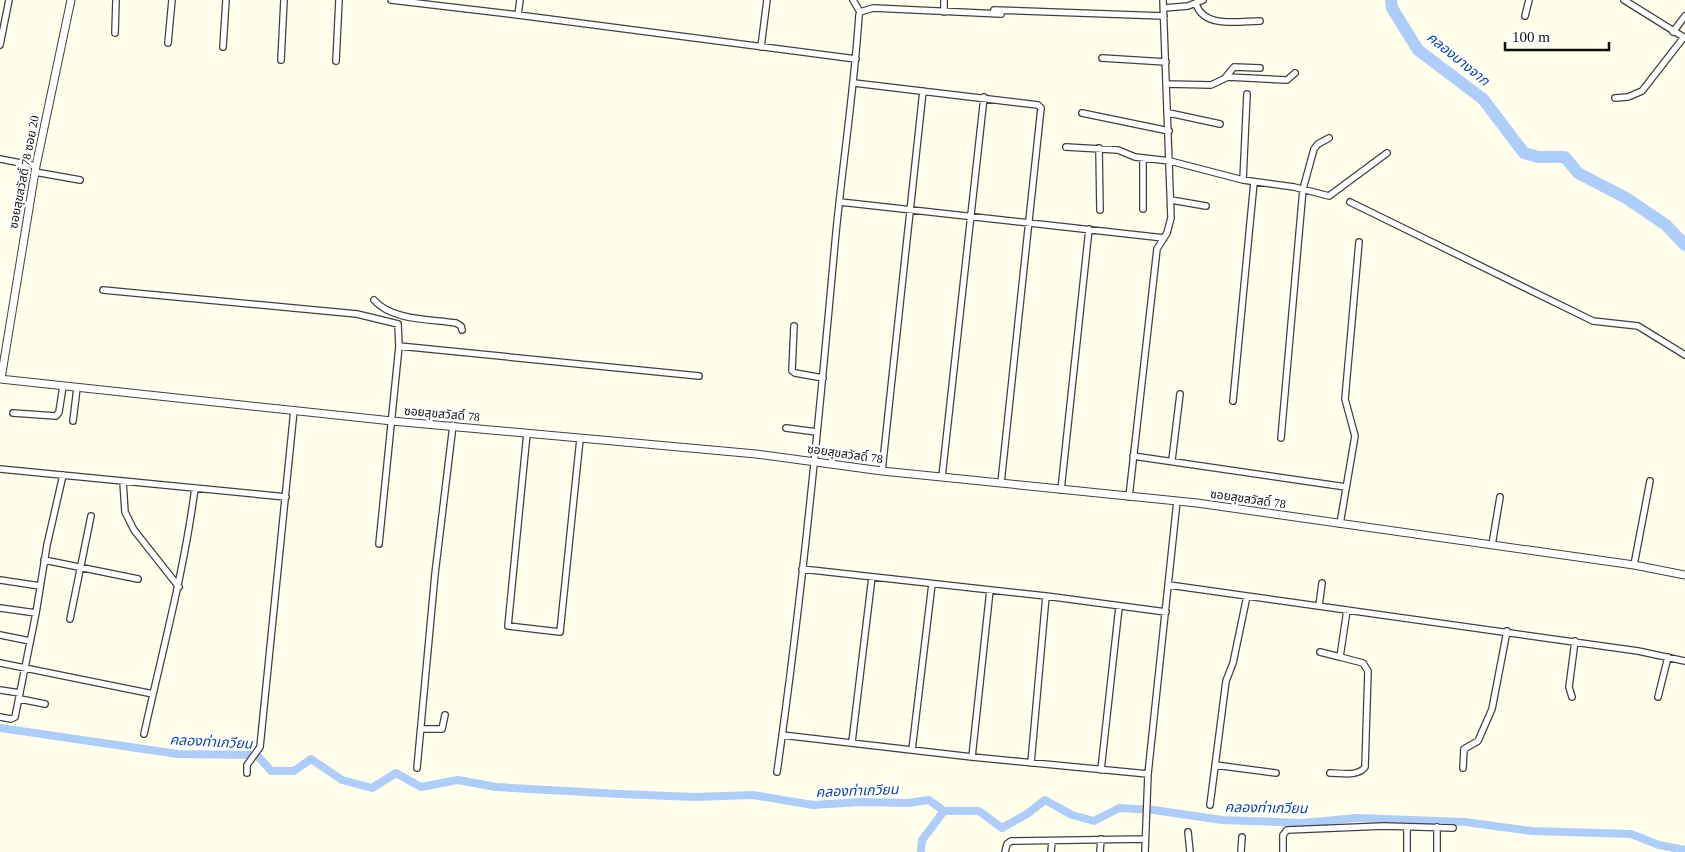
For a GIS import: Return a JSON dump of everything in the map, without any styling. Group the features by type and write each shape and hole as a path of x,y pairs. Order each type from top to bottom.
{"street":[{"path":"0,45 9,0"},
{"name":"ซอยสุขสวัสดิ์ 78 ซอย 20","path":"0,379 35,169 71,0"},
{"path":"115,33 116,0"},
{"path":"168,43 172,0"},
{"path":"224,47 226,0"},
{"path":"281,60 284,0"},
{"path":"336,61 339,0"},
{"path":"391,0 856,59"},
{"path":"518,15 520,0"},
{"path":"761,47 766,0"},
{"path":"777,772 802,569 854,83 860,12 853,0"},
{"path":"944,0 944,12"},
{"path":"1129,497 1157,249 1169,229 1171,200 1163,0"},
{"path":"1178,0 1179,8"},
{"path":"1164,8 1179,8 1196,4 1203,0"},
{"path":"1525,16 1529,0"},
{"path":"1614,98 1628,97 1642,91 1685,38 1624,0"},
{"path":"1196,4 1202,14 1218,22 1260,21"},
{"path":"860,12 873,8 913,8 944,12 1001,14"},
{"path":"962,9 1164,16"},
{"path":"1673,32 1685,16"},
{"path":"1102,58 1166,62"},
{"path":"1167,84 1211,85 1225,78 1234,67 1260,68"},
{"path":"1225,78 1287,80 1295,73"},
{"path":"854,83 984,97 1038,105 1041,108 1001,484"},
{"path":"882,471 923,91"},
{"path":"1243,180 1247,94"},
{"path":"942,477 984,97"},
{"path":"1169,113 1220,124"},
{"path":"1082,114 1169,131"},
{"path":"1281,438 1303,189 1314,149 1318,144 1329,138"},
{"path":"1066,147 1118,150 1131,156 1170,162 1243,180 1303,189 1329,196 1387,153"},
{"path":"1099,148 1100,210"},
{"path":"1143,158 1143,209"},
{"path":"0,159 80,180"},
{"path":"1233,401 1254,182"},
{"path":"1171,200 1206,206"},
{"path":"840,202 1164,238"},
{"path":"1350,202 1593,321 1638,326 1685,355"},
{"path":"1061,490 1089,229"},
{"path":"1340,524 1354,436 1345,399 1359,242"},
{"path":"103,290 354,314 398,324"},
{"path":"374,300 386,310 402,315 456,323 461,326 462,330"},
{"path":"379,544 399,346 398,324 402,315"},
{"path":"794,326 792,371 823,378"},
{"path":"399,346 699,376"},
{"name":"ซอยสุขสวัสดิ์ 78","path":"0,379 342,416 453,425 814,461 882,471 1177,501 1634,565 1685,575"},
{"path":"13,413 56,416 59,412 62,386"},
{"path":"74,421 77,388"},
{"path":"1172,460 1180,394"},
{"path":"247,773 247,765 257,752 260,742 294,410"},
{"path":"417,768 435,574 453,425"},
{"path":"786,428 817,432"},
{"path":"527,433 508,626 560,632 580,439"},
{"path":"1134,456 1172,460 1346,487"},
{"path":"0,469 286,497"},
{"path":"0,718 14,718 20,696 44,560 63,475"},
{"path":"123,481 125,512 134,530 179,587"},
{"path":"1634,565 1650,481"},
{"path":"144,734 179,587 189,536 195,488"},
{"path":"1492,545 1500,497"},
{"path":"1145,852 1148,774 1177,501"},
{"path":"70,619 91,516"},
{"path":"44,560 138,579"},
{"path":"802,569 1046,596 1166,612"},
{"path":"852,742 872,577"},
{"path":"0,580 40,586"},
{"path":"1319,606 1322,583"},
{"path":"912,750 932,584"},
{"path":"1169,585 1575,641 1685,661"},
{"path":"972,757 990,590"},
{"path":"1031,763 1046,596"},
{"path":"1210,805 1226,681 1233,663 1247,596"},
{"path":"1101,770 1119,607"},
{"path":"0,608 36,613"},
{"path":"1340,657 1347,610"},
{"path":"1463,768 1464,749 1478,741 1492,709 1507,631"},
{"path":"0,636 30,641"},
{"path":"1572,697 1569,687 1575,641"},
{"path":"1320,652 1363,663 1368,671 1365,766 1360,772 1355,774 1330,773"},
{"path":"1658,697 1668,657"},
{"path":"0,663 153,694"},
{"path":"0,690 45,704"},
{"path":"421,729 442,729 445,715"},
{"path":"782,735 972,757 1148,774"},
{"path":"1215,765 1276,773"},
{"path":"1407,827 1408,852"},
{"path":"1283,852 1283,834 1287,830 1407,827 1453,828"},
{"path":"1437,828 1437,852"},
{"path":"1188,832 1190,852"},
{"path":"1241,852 1242,837"},
{"path":"1006,852 1006,844 1011,841 1145,839"},
{"path":"1100,852 1101,840"},
{"path":"1051,852 1052,841"}],"waterway":[{"name":"คลองบางจาก","path":"1391,0 1392,8 1418,50 1483,99 1524,153 1538,157 1565,157 1578,173 1626,198 1666,225 1685,245"},
{"name":"คลองท่าเกวียน","path":"0,728 178,754 257,755 271,771 294,771 311,759 342,780 372,788 396,773 421,787 458,780 496,787 620,794 694,797 753,795 813,805 861,802 908,803 929,800 944,811 979,811 1002,828 1027,814 1045,800 1072,815 1094,821 1119,808 1154,810 1222,820 1303,823 1356,818 1465,822 1532,831 1631,834 1659,845 1685,850"},
{"path":"921,852 922,840 944,811"}]}
